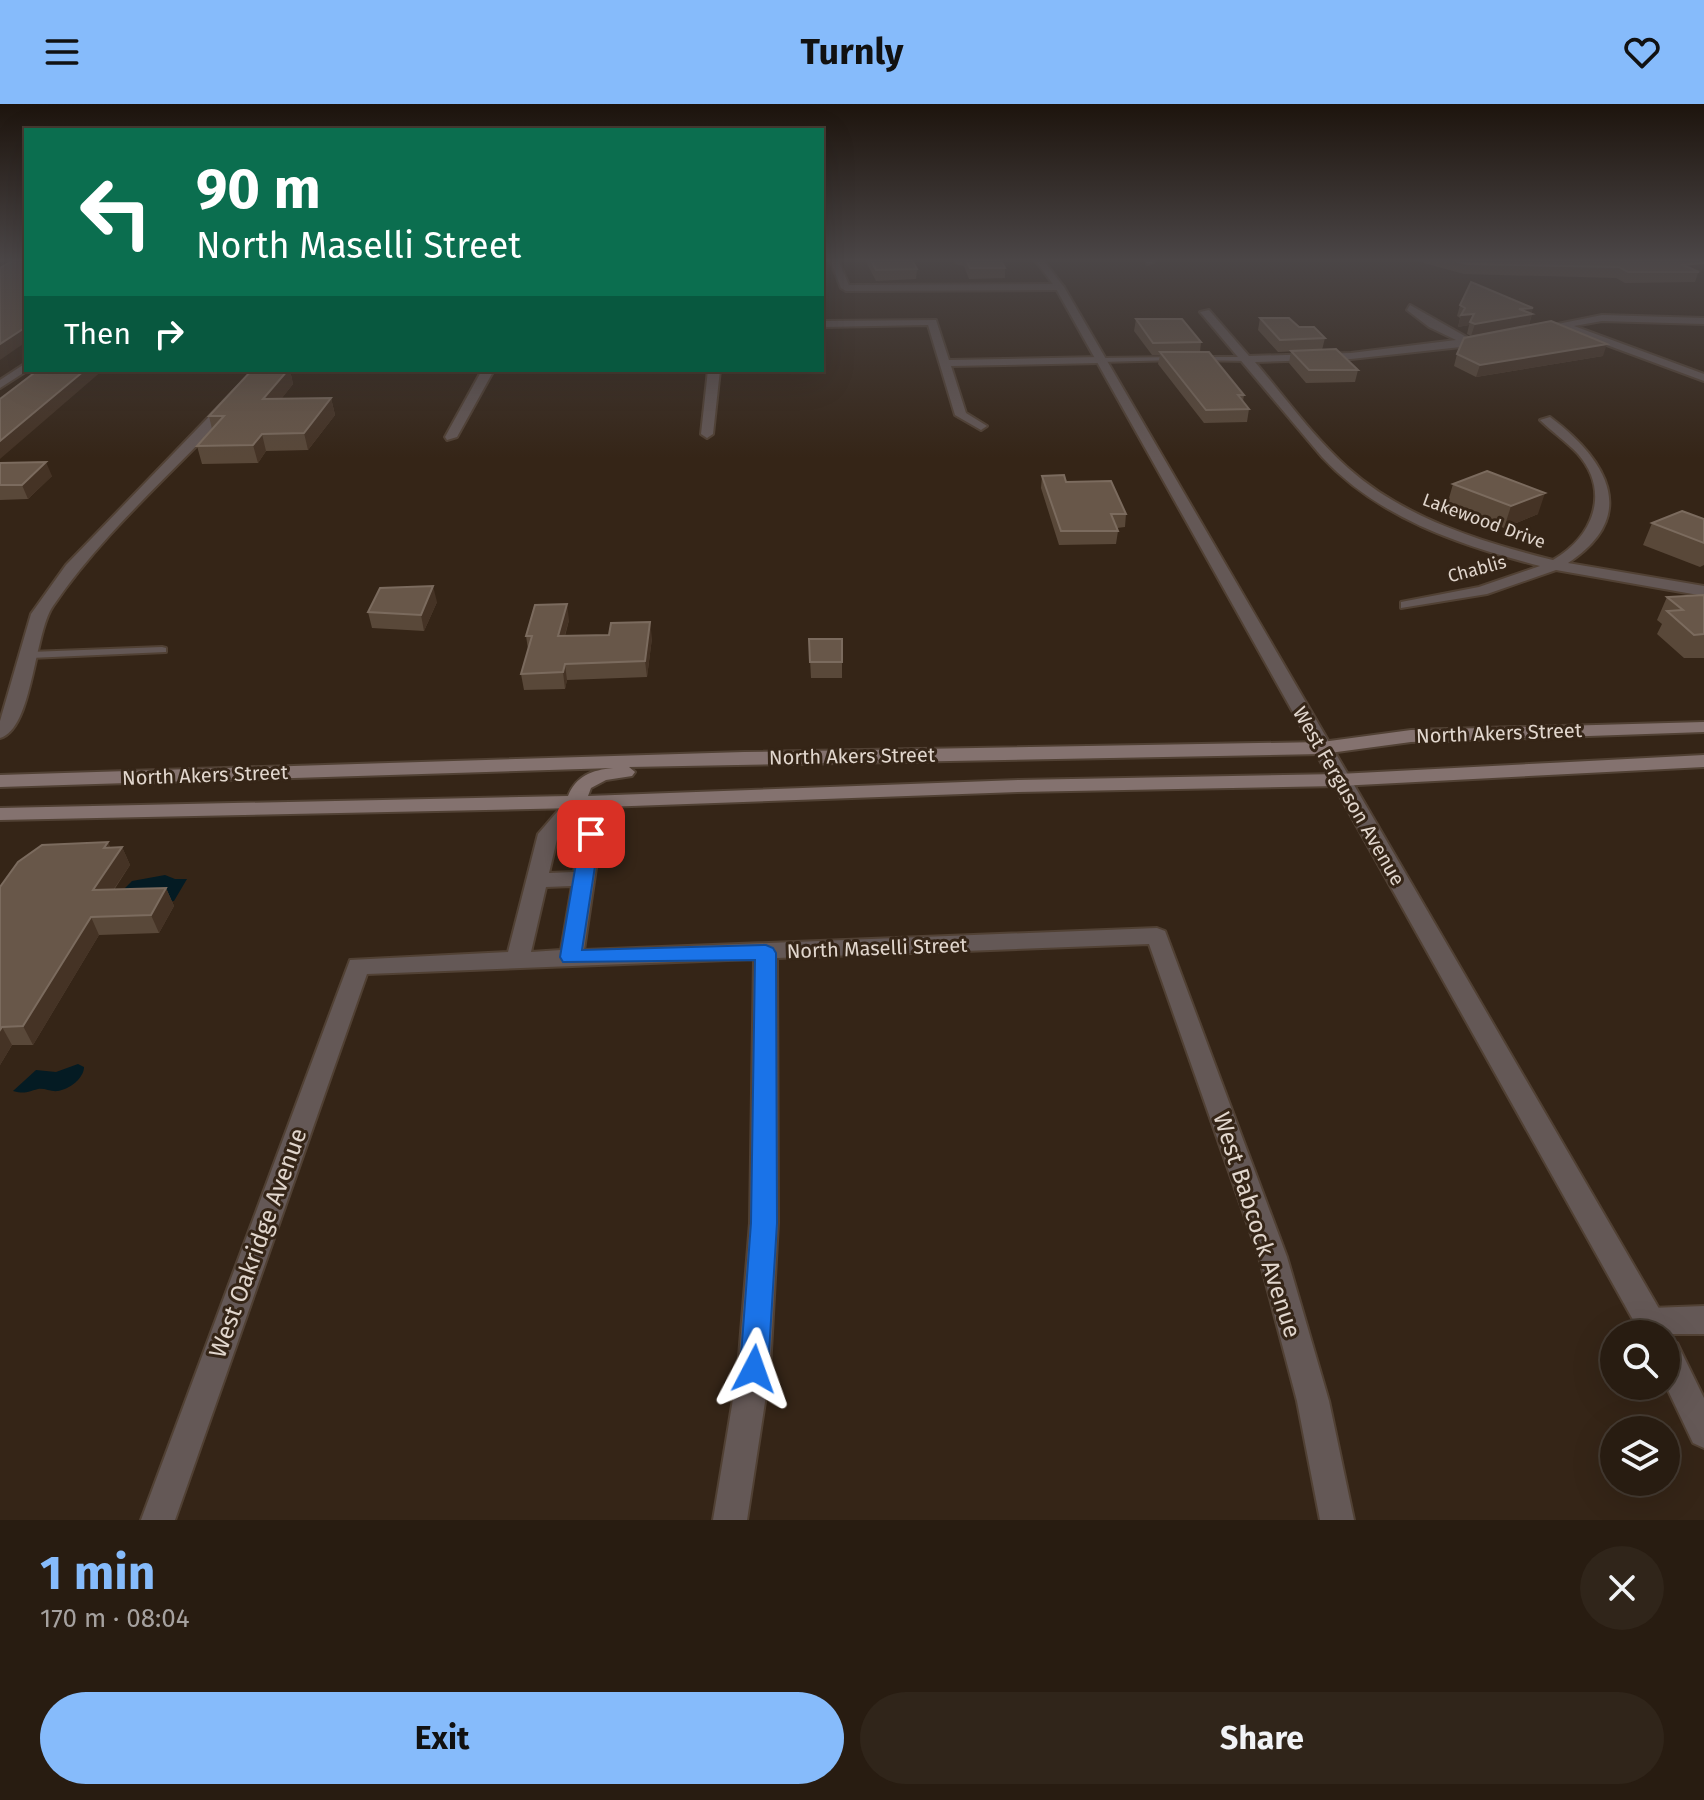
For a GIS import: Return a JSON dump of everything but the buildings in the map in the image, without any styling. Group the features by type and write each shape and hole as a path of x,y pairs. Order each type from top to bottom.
{"main road":[{"name":"North Akers Street","path":"0,781 744,758 1322,748 1411,736 1704,727"},
{"path":"576,802 582,785 601,775 744,758"},
{"name":"North Akers Street","path":"0,814 576,802 1018,786 1339,780 1704,761"},
{"path":"0,794 133,790 163,776"}],"street":[{"path":"933,326 961,415 981,426"},
{"name":"West Ferguson Avenue","path":"1081,326 1649,1320"},
{"name":"Lakewood Drive","path":"1218,326 1333,461 1372,493 1433,524 1555,565 1652,585 1704,591"},
{"path":"1435,326 1470,343"},
{"path":"1518,334 1550,326"},
{"path":"1564,326 1704,378"},
{"path":"1247,359 1351,356 1496,339"},
{"path":"945,363 1100,360"},
{"path":"0,385 24,367"},
{"path":"0,732 11,719 39,614 71,568 258,372"},
{"path":"451,437 487,372"},
{"path":"707,434 714,372"},
{"path":"1546,420 1590,458 1605,491 1600,519 1588,538 1570,556 1555,565"},
{"name":"Chablis","path":"1407,605 1503,585 1555,565"},
{"path":"518,959 548,834 576,802 591,834 571,957"},
{"path":"537,881 584,878"},
{"name":"North Maselli Street","path":"358,966 1157,936"},
{"name":"West Babcock Avenue","path":"1157,936 1273,1257 1313,1401 1337,1520"},
{"path":"730,1520 754,1369 764,1223 766,953"},
{"name":"West Oakridge Avenue","path":"158,1520 358,966"},
{"path":"1680,1324 1704,1320"},
{"path":"1680,1382 1704,1432"}],"lane":[{"path":"1100,360 1247,359"},
{"path":"30,655 162,650"}],"water":[{"path":"165,875 187,879 174,901 141,903 123,890 132,881"},
{"path":"78,1064 84,1067 82,1075 63,1090 13,1091 36,1070 56,1072"}],"route":[{"path":"591,834 571,957 766,953 764,1223 754,1369"}]}
